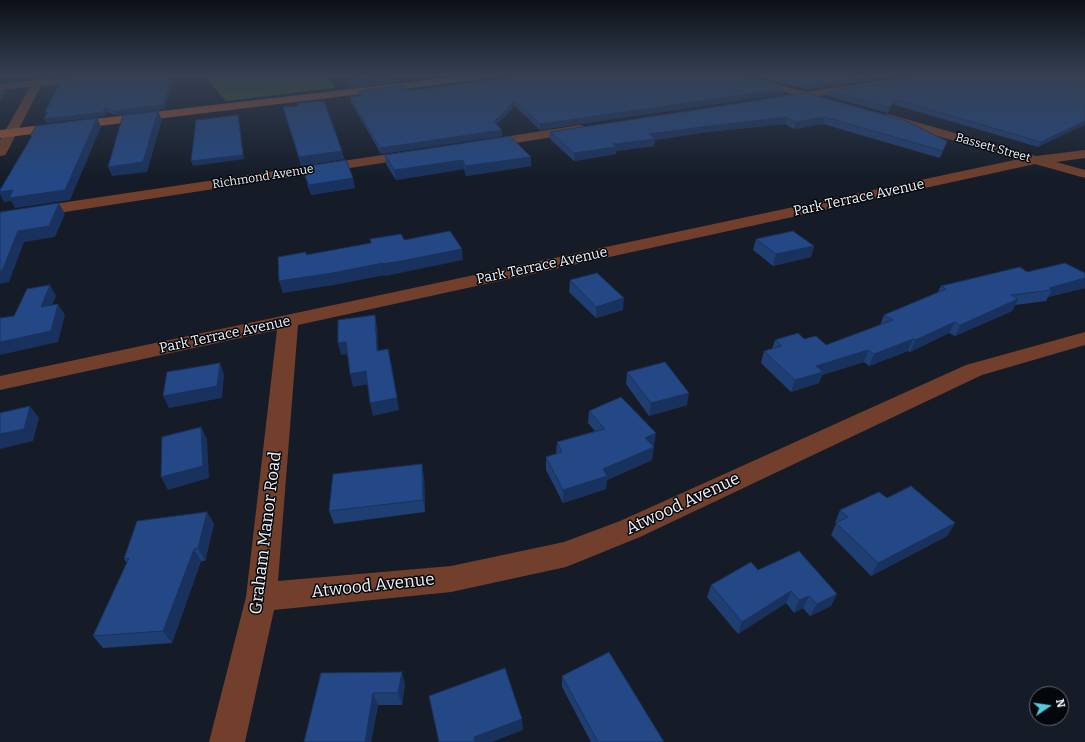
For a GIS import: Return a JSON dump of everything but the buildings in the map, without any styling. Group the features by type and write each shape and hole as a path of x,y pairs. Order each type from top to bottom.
{"street":[{"path":"0,152 5,134 20,111"},
{"path":"5,134 198,111"},
{"name":"Bassett Street","path":"877,115 1085,174"},
{"path":"474,145 592,127"},
{"name":"Richmond Avenue","path":"0,217 427,152"},
{"name":"Park Terrace Avenue","path":"0,383 1035,160 1085,154"},
{"name":"Graham Manor Road","path":"228,742 262,598 288,321"},
{"name":"Atwood Avenue","path":"262,598 451,579 566,554 630,529 974,370 1085,338"}]}
